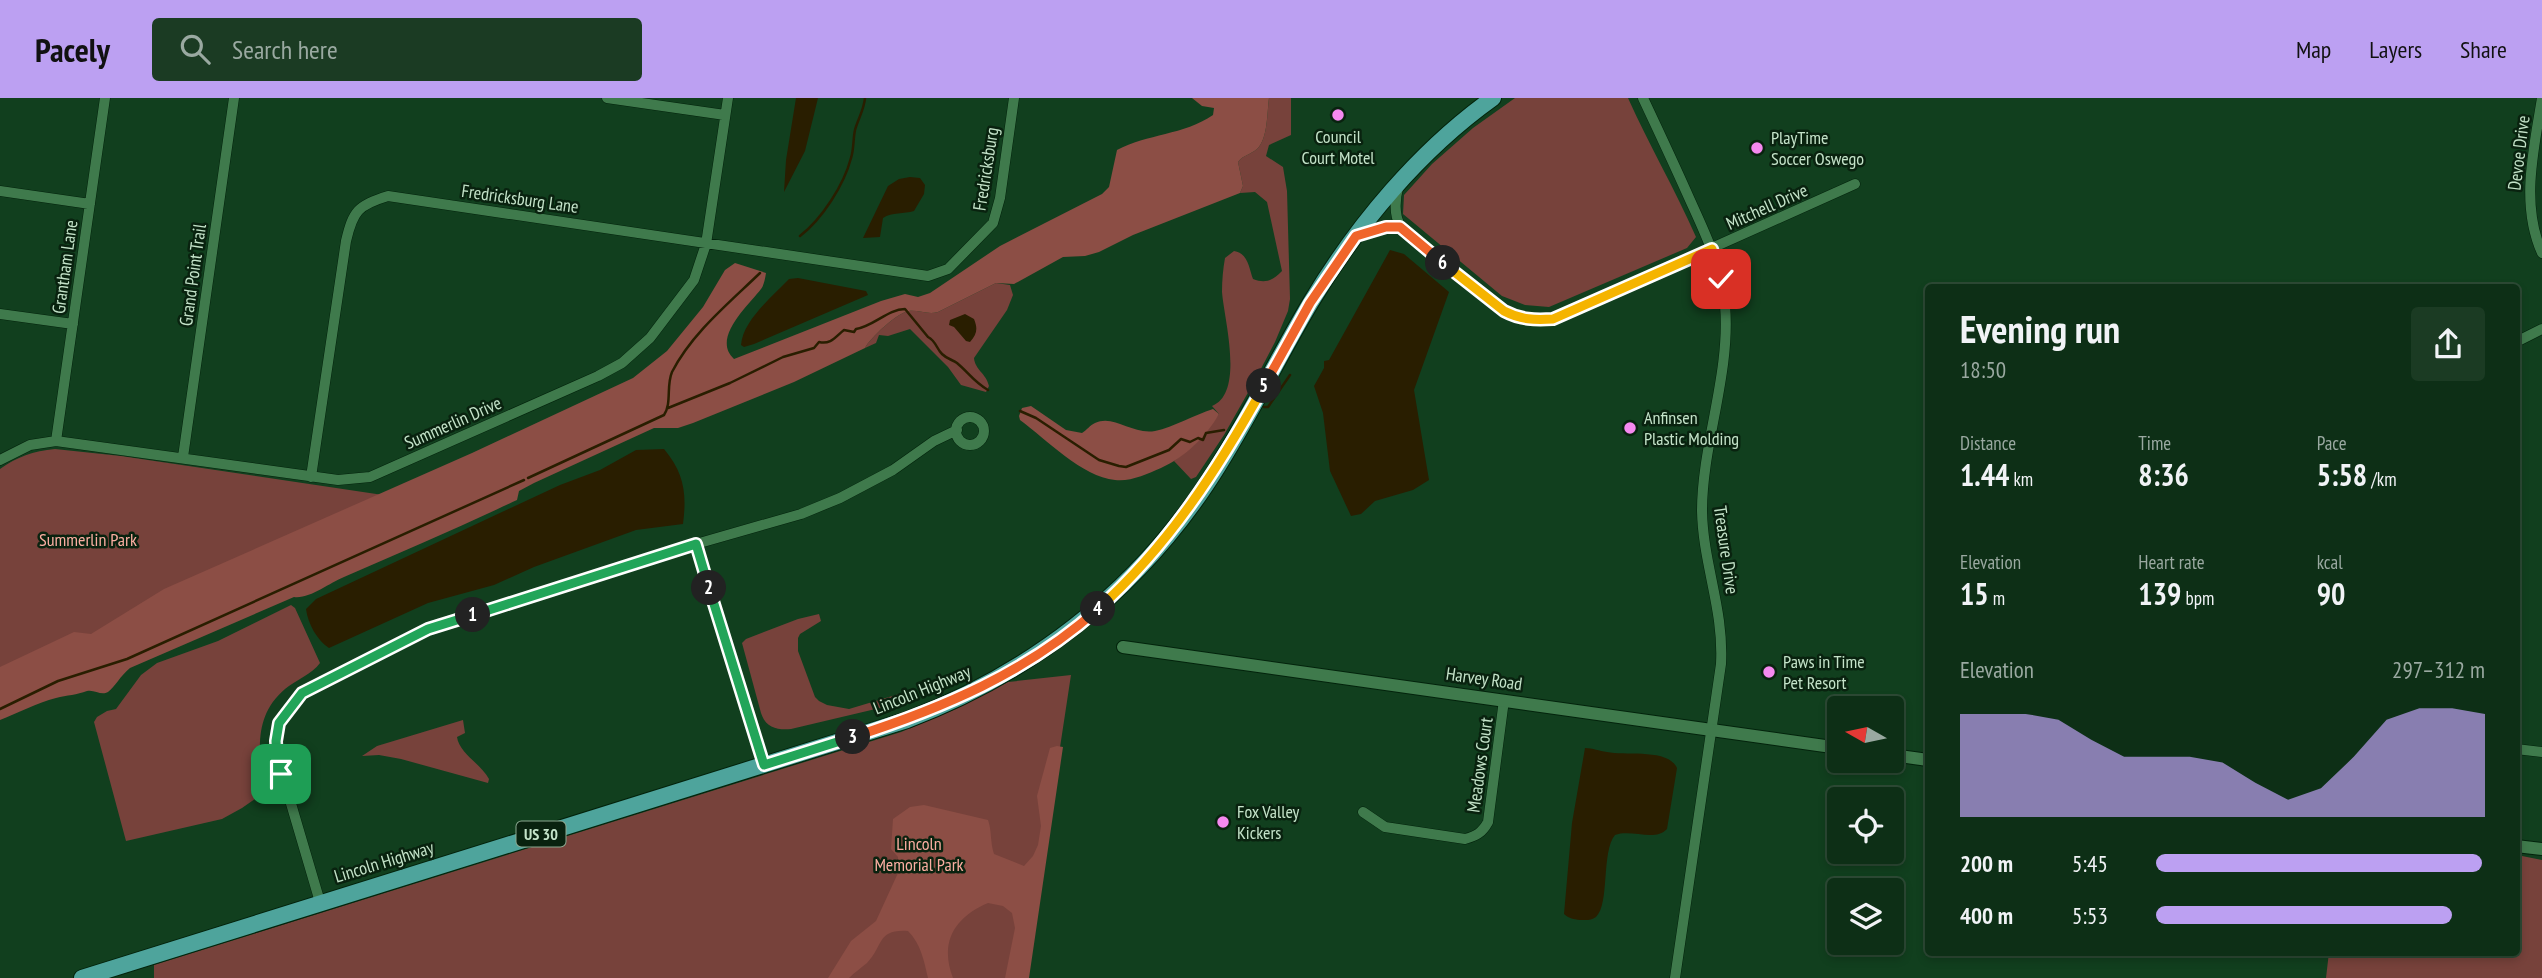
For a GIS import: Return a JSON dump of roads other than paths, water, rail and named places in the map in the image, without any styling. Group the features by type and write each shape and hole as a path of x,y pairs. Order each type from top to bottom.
{"main road":[{"name":"Lincoln Highway","path":"82,978 941,707 1022,664 1069,632 1098,608 1157,549 1206,485 1310,303 1356,236 1398,185 1446,138 1493,98"}],"street":[{"name":"Grantham Lane","path":"56,441 105,98"},
{"name":"Grand Point Trail","path":"183,457 234,98"},
{"path":"607,98 725,115"},
{"name":"Summerlin Drive","path":"0,460 30,445 56,441 311,477 338,480 370,477 598,376 622,363 650,338 694,280 706,244 728,98"},
{"name":"Fredricksburg","path":"948,269 989,228 997,215 1014,98"},
{"name":"Treasure Drive","path":"1643,98 1712,249 1726,306 1724,344 1702,500 1702,527 1722,639 1721,664 1675,978"},
{"name":"Devoe Drive","path":"2542,98 2529,202 2535,237 2542,253"},
{"name":"Mitchell Drive","path":"1400,227 1504,311 1516,317 1534,320 1553,319 1855,184"},
{"path":"1356,236 1386,227 1400,227 1396,211 1398,185"},
{"path":"0,191 90,204"},
{"name":"Fredricksburg Lane","path":"311,477 346,241 351,222 365,203 387,196 918,275 928,276 948,269"},
{"path":"0,314 73,324"},
{"path":"2520,340 2542,329"},
{"path":"320,902 277,756 279,723 302,693 428,629 696,544 801,514 841,498 894,470 934,441 957,430"},
{"path":"696,544 764,765"},
{"name":"Harvey Road","path":"1123,647 1827,746"},
{"name":"Meadows Court","path":"1363,812 1385,827 1465,839 1483,830 1488,822 1504,700"},
{"path":"2520,749 2542,752"},
{"path":"1904,757 1925,760"},
{"path":"2520,846 2542,849"}],"waterway":[{"path":"800,236 824,211 838,190 852,155 855,130 865,98"},
{"path":"528,478 664,415 668,405 670,377 680,358 712,319 760,273"},
{"path":"668,408 730,383 783,357 814,348 819,342 830,341 844,330 854,332 893,312 905,309 942,354 957,363 988,390"},
{"path":"1264,407 1268,407 1290,375"},
{"path":"1020,411 1036,418 1099,460 1126,467 1169,450 1181,439 1190,442 1198,438 1203,440 1206,433 1224,430"},
{"path":"0,709 58,681 127,659 524,480"}],"place":[{"name":"Council Court Motel","path":"1338,115"},
{"name":"PlayTime Soccer Oswego","path":"1757,148"},
{"name":"Anfinsen Plastic Molding","path":"1630,428"},
{"name":"Paws in Time Pet Resort","path":"1769,672"},
{"name":"Fox Valley Kickers","path":"1223,822"}],"park label":[{"name":"Summerlin Park","path":"88,540"},
{"name":"Lincoln Memorial Park","path":"919,854"}]}
